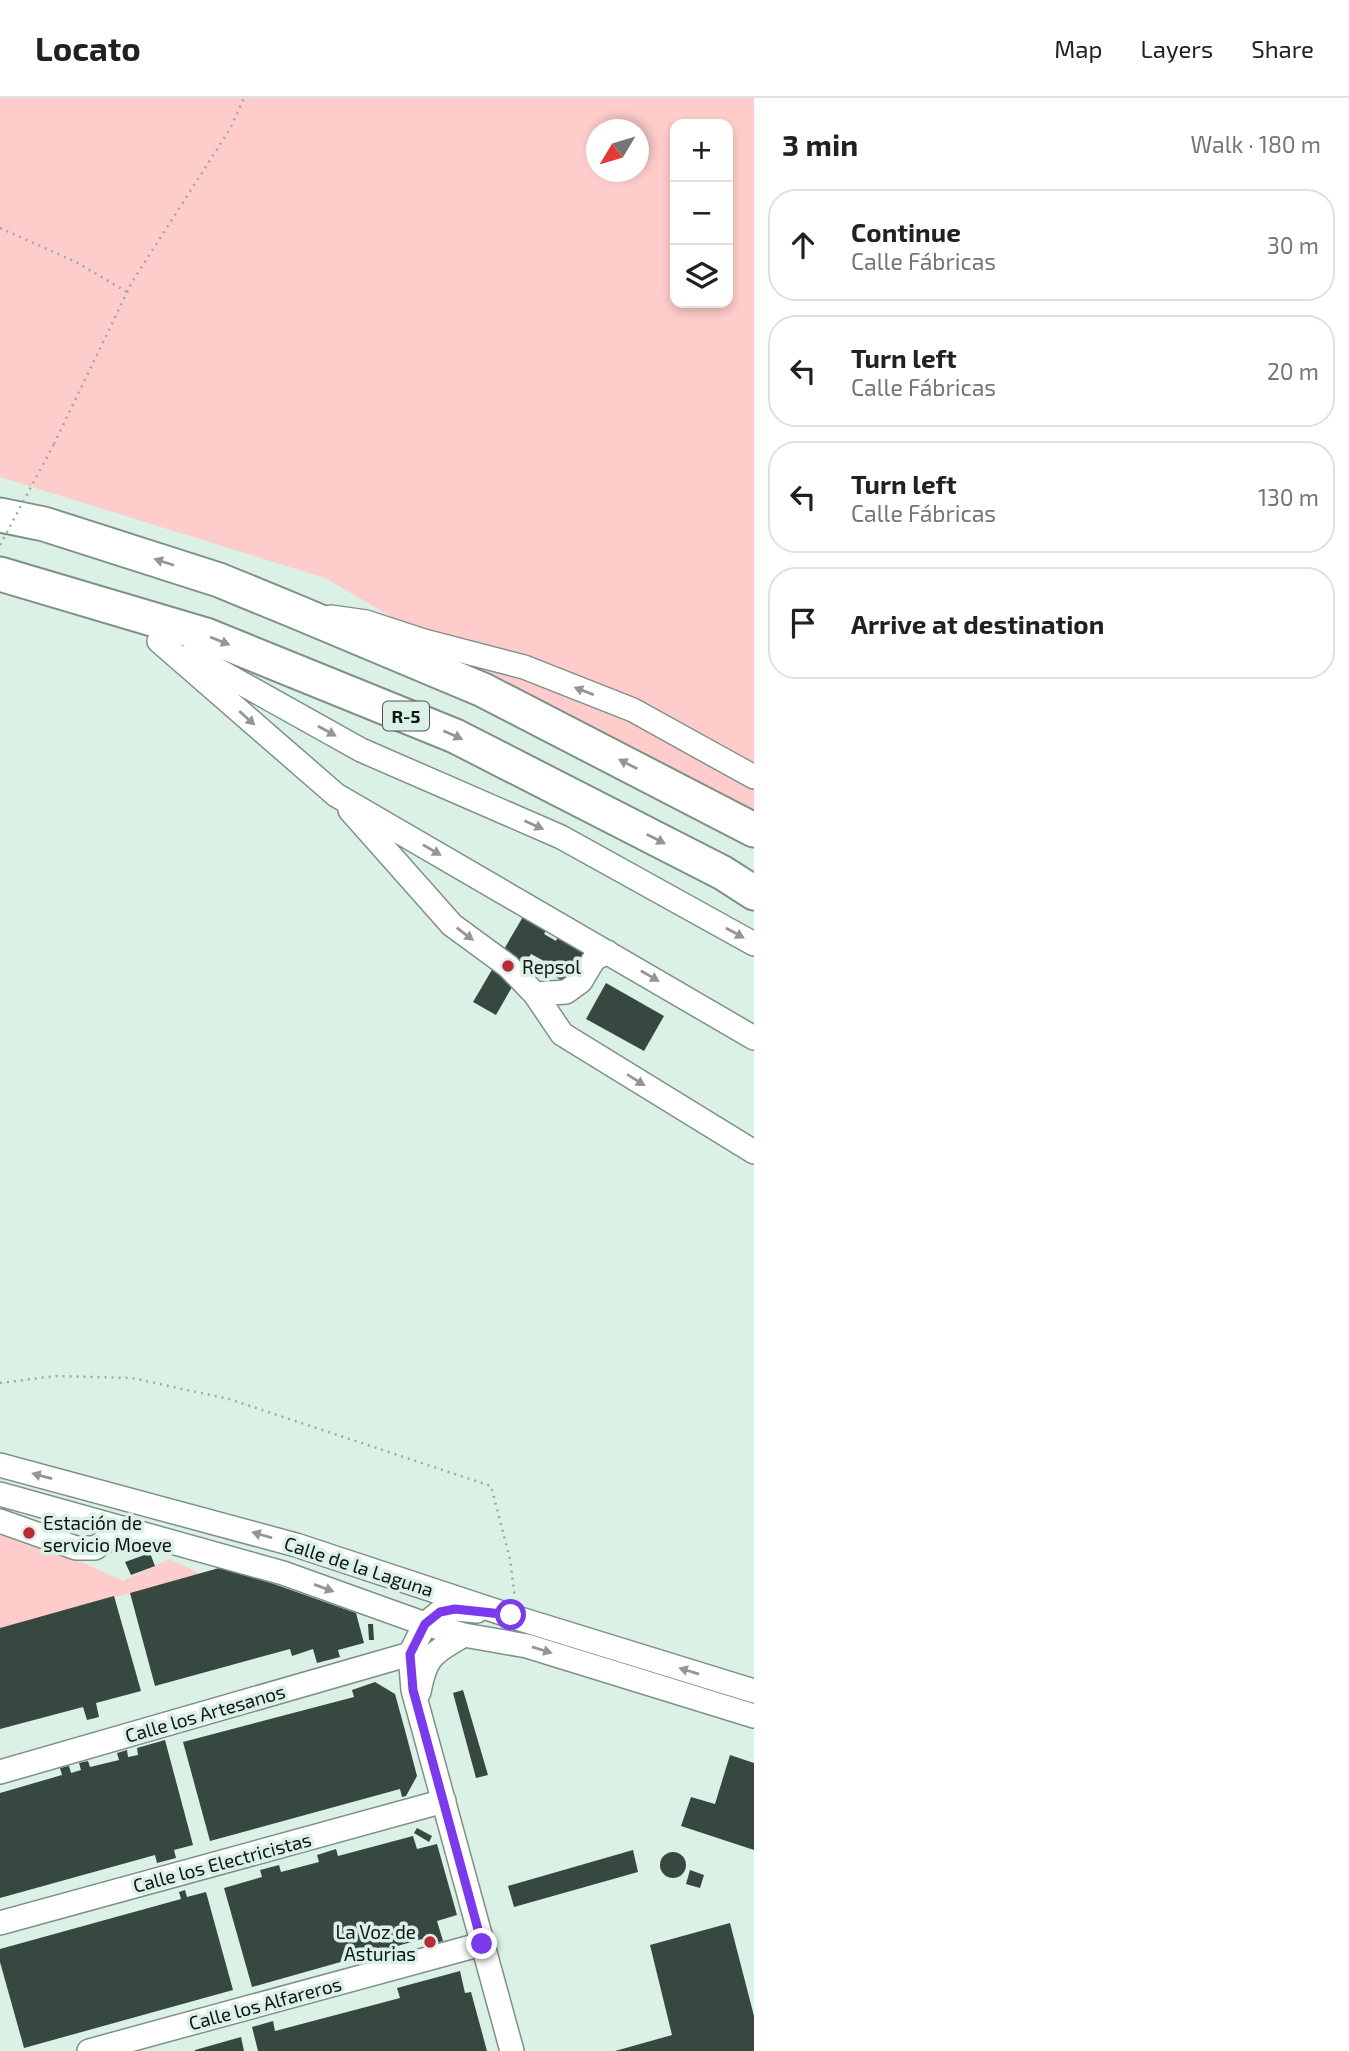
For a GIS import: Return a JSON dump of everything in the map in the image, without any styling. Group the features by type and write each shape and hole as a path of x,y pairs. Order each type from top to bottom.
{"highway":[{"path":"0,515 44,524 219,580 297,612 483,690 754,830"},
{"name":"R-5","path":"0,574 206,635 456,736 723,873 754,893"},
{"path":"38,584 104,622 159,641"}],"street":[{"path":"297,612 366,622 424,641 524,667 633,710 754,777"},
{"path":"159,641 336,795 452,925 508,966 535,994 562,1034 754,1152"},
{"path":"159,641 179,649 361,750 561,837 754,944"},
{"path":"336,795 754,1038"},
{"path":"535,994 566,992 581,981 594,959 607,952"},
{"name":"Calle de la Laguna","path":"0,1465 296,1545 754,1691"},
{"name":"Calle de la Laguna","path":"0,1494 283,1573 425,1624 464,1635 527,1646 754,1716"},
{"path":"0,1521 76,1548 95,1548 125,1528"},
{"path":"512,2051 417,1702 410,1654 425,1624 440,1612 455,1609 514,1616"},
{"path":"417,1702 427,1661 438,1650 464,1635"},
{"name":"Calle los Artesanos","path":"0,1772 410,1654"},
{"name":"Calle los Electricistas","path":"0,1923 444,1801"},
{"name":"Calle los Alfareros","path":"89,2051 482,1944"}],"path":[{"path":"0,545 54,443 127,292 230,129 244,98"},
{"path":"0,228 76,262 127,292"},
{"path":"0,1383 57,1376 132,1378 229,1399 491,1486 510,1559 514,1616"}],"shaded area":[{"path":"0,98 754,98 754,828 325,578 0,477"},
{"path":"0,1533 54,1549 123,1581 169,1559 201,1574 0,1628"}],"building":[{"path":"524,915 547,929 544,934 556,941 558,936 586,952 568,984 540,968 544,961 531,954 496,1015 473,1002"},
{"path":"606,983 664,1016 644,1051 586,1019"},
{"path":"150,1553 155,1566 131,1575 125,1562"},
{"path":"219,1568 356,1613 364,1643 338,1650 340,1657 317,1663 313,1649 292,1656 290,1649 155,1686 130,1593"},
{"path":"114,1596 141,1691 96,1703 99,1717 87,1720 83,1707 0,1729 0,1628"},
{"path":"368,1624 373,1624 374,1640 369,1640"},
{"path":"375,1682 395,1694 406,1734 417,1776 406,1796 402,1797 400,1789 210,1841 183,1742 354,1697 352,1690"},
{"path":"463,1690 488,1775 476,1778 453,1693"},
{"path":"165,1740 193,1845 174,1850 176,1858 157,1863 155,1855 0,1898 0,1793 62,1775 60,1768 69,1766 71,1773 81,1770 79,1763 88,1761 90,1767 119,1760 117,1753 127,1750 128,1757 138,1755 137,1748"},
{"path":"730,1755 754,1763 754,1850 681,1826 691,1797 715,1804"},
{"path":"417,1828 432,1836 429,1842 414,1833"},
{"path":"413,1836 417,1849 437,1844 457,1915 437,1921 443,1941 424,1946 422,1939 252,1987 224,1888 262,1877 260,1870 279,1865 281,1872 319,1862 317,1855 336,1849 338,1856"},
{"path":"633,1850 638,1872 514,1907 508,1886"},
{"path":"673,1852 682,1856 686,1865 682,1874 673,1878 664,1874 660,1865 664,1856"},
{"path":"690,1870 704,1875 700,1888 686,1884"},
{"path":"185,1890 187,1897 206,1892 233,1990 24,2048 0,1962 0,1949 181,1899 179,1892"},
{"path":"730,1923 754,2016 754,2051 615,2051 672,2035 650,1945"},
{"path":"460,1971 465,1993 471,1992 487,2051 258,2051 252,2027 273,2021 275,2031 400,1998 397,1988"},
{"path":"241,2037 244,2051 195,2051 195,2050"}],"place":[{"name":"Repsol","path":"508,966"},
{"name":"Estación de servicio Moeve","path":"29,1533"},
{"name":"La Voz de Asturias","path":"430,1942"}],"route":[{"path":"482,1944 413,1690 410,1654 425,1624 440,1612 455,1609 511,1615"}]}
